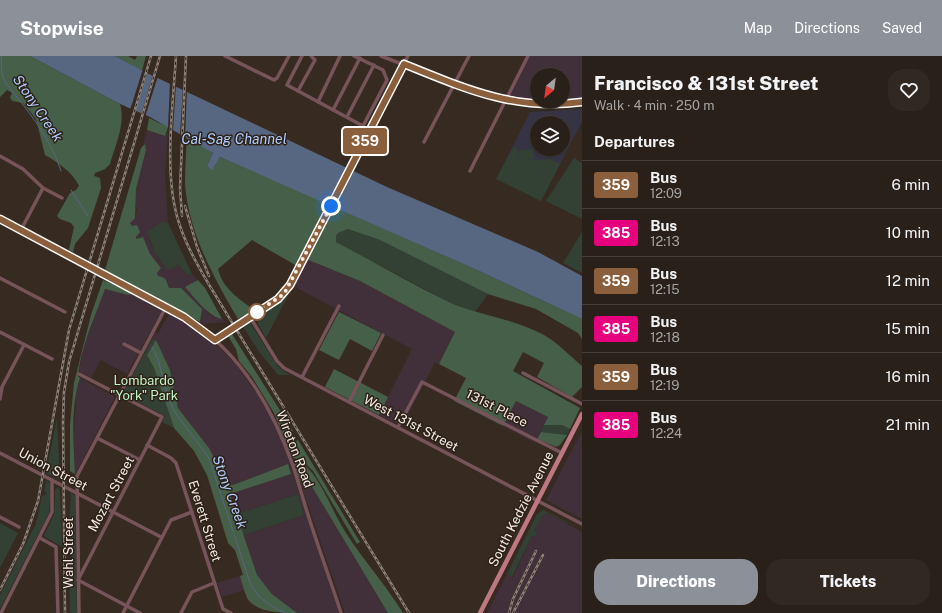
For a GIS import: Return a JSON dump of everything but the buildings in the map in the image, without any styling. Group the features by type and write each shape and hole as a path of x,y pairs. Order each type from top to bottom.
{"main road":[{"name":"South Kedzie Avenue","path":"480,613 582,414"}],"street":[{"path":"225,56 274,80 277,78 289,56"},
{"path":"302,56 287,85 363,126 387,80 383,70 354,56"},
{"path":"298,91 314,60 311,56"},
{"path":"318,102 340,56"},
{"path":"381,56 454,84 504,100 539,105 582,102"},
{"path":"215,340 284,294 351,169 408,56"},
{"path":"424,142 469,56"},
{"path":"470,170 504,100 528,56"},
{"path":"333,110 360,58"},
{"path":"347,117 374,65"},
{"path":"0,156 23,169 42,188 62,198"},
{"path":"20,230 42,188"},
{"name":"Wireton Road","path":"0,219 166,307 195,324 215,340 246,374 275,420 293,466 341,613"},
{"path":"0,278 65,312"},
{"path":"302,377 339,306"},
{"name":"Wahl Street","path":"79,613 77,476 166,307"},
{"name":"West 131st Street","path":"250,317 280,364 398,428 582,524"},
{"path":"0,332 52,359"},
{"path":"349,402 383,335"},
{"path":"124,344 141,353"},
{"path":"0,399 1,387 24,345"},
{"path":"523,373 582,404"},
{"path":"79,374 119,395"},
{"name":"131st Place","path":"398,428 422,382 562,453"},
{"name":"Mozart Street","path":"78,580 162,417 119,395"},
{"path":"97,438 140,460"},
{"name":"Everett Street","path":"147,445 171,458 176,463 223,609 231,613"},
{"name":"Union Street","path":"0,453 161,537"},
{"path":"1,613 52,512 52,480"},
{"path":"123,613 161,537 173,518 192,512"},
{"path":"0,517 19,527"},
{"path":"40,538 56,547 58,613"},
{"path":"78,580 140,613"},
{"path":"181,613 192,592 214,583"}],"shaded area":[{"path":"530,56 582,56 582,98 570,99 570,68 530,68 530,101 509,97"},
{"path":"582,109 582,122 570,145 570,116 530,116 530,156 564,156 541,201 496,179 530,112"},
{"path":"147,130 163,136 168,132 165,175 168,223 164,221 149,241 159,259 170,270 178,265 188,276 192,274 198,280 195,281 198,300 208,313 217,318 221,319 221,317 226,322 205,324 206,326 200,322 201,318 199,305 191,299 169,288 167,281 158,276 157,273 161,268 149,254 145,241 137,239 130,223 135,218 137,211 135,200 136,189 146,150 145,144 143,145"},
{"path":"306,259 360,281 455,332 439,364 435,362 402,426 379,415 412,349 293,286"},
{"path":"105,289 128,295 132,293 158,306 161,312 127,374 101,360 91,378 79,371 84,346"},
{"path":"172,313 204,335 221,349 237,366 263,403 282,440 339,613 297,613 272,594 257,575 244,535 304,515 298,494 237,514 230,494 291,474 288,464 233,485 228,484 209,448 178,408 170,370 157,343 152,339 155,332 158,334 168,315"},
{"path":"80,378 115,397 75,475 74,438 76,391"},
{"path":"516,401 548,417 535,443 503,426"},
{"path":"582,431 582,519 546,500"},
{"path":"308,480 350,547 388,613 345,613 300,482"},
{"path":"547,513 582,532 582,613 487,613 507,574 513,577 532,536 537,532 534,531 542,515"},
{"path":"240,576 245,590 222,597 217,583"}],"green space":[{"path":"0,56 30,56 120,104 122,119 117,142 110,164 105,169 95,173 94,176 100,178 101,188 88,228 75,244 73,252 69,250 74,227 71,223 60,219 57,216 70,193 76,190 79,186 69,172 45,155 36,119 23,103 12,101 10,97 12,93 7,90 0,97"},
{"path":"115,56 128,56 135,60 137,56 146,56 142,71"},
{"path":"149,118 168,127 165,136 147,130"},
{"path":"187,137 213,153 207,166 212,169 220,157 329,204 297,266 252,240 218,269 227,288 254,310 238,319 211,271 191,219 185,183"},
{"path":"145,144 146,150 136,189 135,218 130,223 132,226 137,225 140,232 136,239 143,237 150,254 161,268 157,273 158,276 166,280 169,288 181,288 202,309 200,322 105,270 141,148"},
{"path":"514,146 518,149 519,161 519,150 530,149 530,156 534,156 534,159 521,161 550,159 560,164 541,201 496,179"},
{"path":"574,158 582,163 582,219 546,201"},
{"path":"335,207 477,270 582,319 582,339 578,333 536,309 488,294 380,240 348,229 338,233 336,236 336,242 447,301 532,329 549,338 559,346 582,366 582,387 572,397 537,377 544,363 523,352 513,371 580,408 570,429 562,425 544,425 548,417 516,401 503,426 454,401 466,378 439,364 455,332 360,281 306,259"},
{"path":"164,221 168,223 192,274 188,276 178,265 170,270 167,269 155,253 147,232"},
{"path":"348,229 380,240 488,294 475,312 447,301 336,242 336,236 338,233"},
{"path":"582,232 582,273 563,263"},
{"path":"103,280 132,293 128,295 105,289 85,343 78,376 80,378 74,413 75,474 70,471 70,424 74,383 91,315"},
{"path":"198,280 205,288 221,319 206,310 185,287"},
{"path":"293,286 266,338 258,324 258,317 280,302"},
{"path":"339,312 381,333 372,351 350,339 339,360 319,350"},
{"path":"250,323 279,368 290,375 278,375 260,353 243,327 245,326 243,324"},
{"path":"232,334 293,431 291,432 296,441 298,440 360,542 357,544 313,471 302,460 292,458 274,413 252,377 239,361 236,349 228,336"},
{"name":"Lombardo \"York\" Park","path":"152,339 156,340 147,355 154,368 174,428 162,422 165,416 123,394"},
{"path":"156,340 170,370 178,408 209,448 228,484 233,485 288,464 291,474 230,494 257,575 272,594 297,613 269,611 256,607 247,598 240,576 243,575 235,550 228,543 207,475 194,451 174,428 154,368 147,355"},
{"path":"334,369 388,397 379,415 325,387"},
{"path":"57,418 60,480 46,473"},
{"path":"544,425 562,425 570,429 567,435 541,432"},
{"path":"541,432 567,435 560,445 556,447 537,439"},
{"path":"293,461 307,467 313,474 346,533 403,613 388,613 308,480 300,482"},
{"path":"47,480 51,485 49,513 0,609 0,595 36,524 42,496 47,494 44,490"},
{"path":"57,487 60,490 62,547 44,536 54,515 55,491"},
{"path":"71,492 75,496 77,613 70,613 69,559 72,558 72,551 68,551"},
{"path":"298,494 304,515 244,535 237,514"},
{"path":"543,510 569,524 547,513 543,515 534,531 537,532 535,537 532,536 512,577 507,574 537,514"},
{"path":"0,523 18,533 0,568"}],"water":[{"name":"Cal-Sag Channel","path":"30,56 115,56 145,72 387,187 538,252 582,276 582,319 477,270 220,157 212,170 207,166 213,153 150,117 120,104"}],"pier":[{"path":"143,69 148,71 135,112 130,110"},
{"path":"153,74 158,76 145,117 141,115"},
{"path":"170,82 176,84 173,131 168,128"},
{"path":"183,87 187,89 185,138 180,135"},
{"path":"347,167 354,171 335,208 328,205"}],"waterway":[{"name":"Stony Creek","path":"1,56 2,74 5,82 37,124 51,146 61,171"},
{"name":"Stony Creek","path":"71,190 88,216"},
{"name":"Stony Creek","path":"152,347 158,359 174,411 209,458 250,583 261,598 285,613"}],"railway":[{"path":"0,590 23,544 38,501 69,330 151,56"},
{"path":"65,613 63,421 64,392 69,362 160,56"},
{"path":"176,56 170,140 171,183 174,204 185,239 208,283 409,613"},
{"path":"182,216 180,188 186,56"},
{"path":"185,206 197,247 209,276"},
{"path":"509,613 513,599 536,551"},
{"path":"513,613 543,555"}],"bus line":[{"name":"359","path":"0,219 184,317 200,327 215,340 284,294 404,64 479,93 504,100 539,105 582,102"}],"route":[{"path":"257,312 284,294 331,206"}]}
